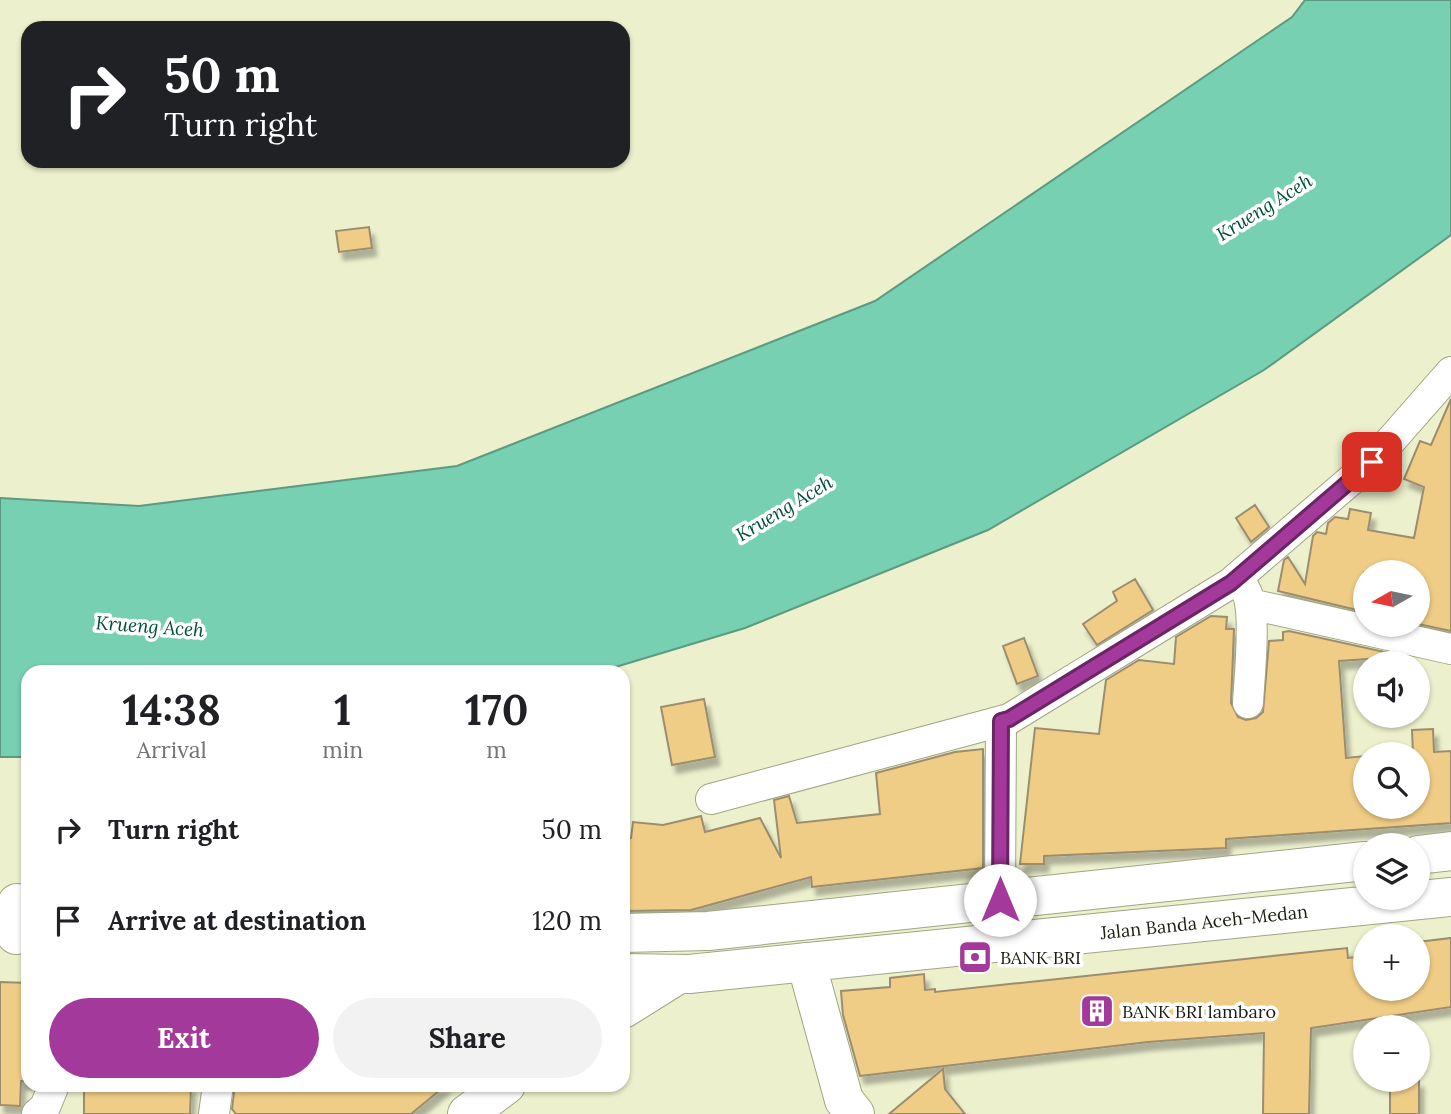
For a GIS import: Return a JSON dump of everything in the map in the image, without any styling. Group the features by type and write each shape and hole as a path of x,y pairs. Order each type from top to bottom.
{"main road":[{"path":"1430,854 1451,851"},
{"path":"630,933 708,931 1353,862"},
{"name":"Jalan Banda Aceh-Medan","path":"630,973 680,974 1451,897"},
{"path":"806,962 844,1101 855,1114"},
{"path":"630,1005 680,974"},
{"path":"467,1114 497,1092"}],"street":[{"path":"711,799 1009,719 1241,594 1372,462 1451,372"},
{"path":"1241,594 1451,649"},
{"path":"1241,594 1248,704"},
{"path":"1000,900 1001,721"},
{"path":"37,1114 45,1107 51,1092"},
{"path":"214,1114 217,1092"}],"water":[{"name":"Krueng Aceh","path":"1305,0 1451,0 1451,235 1264,370 988,530 745,628 622,665 21,665 21,757 0,757 0,498 139,506 457,466 875,301 1292,17"}],"building":[{"path":"369,227 372,248 339,252 336,231"},
{"path":"1451,399 1451,631 1430,627 1430,560 1353,560 1353,609 1278,591 1284,560 1288,557 1305,584 1313,536 1317,532 1326,534 1328,523 1335,517 1348,519 1350,509 1371,513 1368,530 1414,538 1424,487 1404,479 1420,441 1431,445"},
{"path":"1255,505 1269,527 1251,542 1236,518"},
{"path":"1135,579 1153,610 1097,645 1083,624 1117,601 1113,592"},
{"path":"1211,616 1227,617 1226,629 1234,629 1231,703 1238,717 1246,720 1256,718 1263,712 1269,641 1283,640 1283,632 1289,631 1380,651 1353,651 1353,660 1339,661 1346,758 1353,757 1353,819 1430,819 1430,742 1412,742 1412,730 1433,729 1434,752 1451,751 1451,823 1226,839 1226,848 1044,856 1044,864 1020,864 1035,728 1099,734 1106,680 1139,660 1174,664 1176,637"},
{"path":"1024,638 1038,676 1017,684 1003,646"},
{"path":"704,699 715,757 672,765 661,707"},
{"path":"983,749 983,868 812,887 811,877 691,910 630,911 630,838 633,822 663,825 701,816 705,832 760,818 781,858 774,800 789,796 797,823 880,814 876,773 955,752"},
{"path":"1451,938 1451,1007 1398,1015 1353,1015 1353,1022 1311,1028 1309,1114 1263,1114 1264,1033 1148,1042 860,1076 843,1015 841,991 890,987 890,978 924,974 925,990 935,989 935,992 1347,948 1348,958 1353,957 1353,1001 1430,1001 1430,941"},
{"path":"0,982 21,983 20,1106 0,1105"},
{"path":"943,1069 945,1089 965,1114 889,1114"},
{"path":"84,1092 191,1092 190,1114 84,1114"},
{"path":"234,1092 438,1092 411,1114 236,1114 232,1109"},
{"path":"1390,1092 1419,1092 1419,1114 1390,1114"}],"place":[{"name":"BANK BRI","path":"975,957"},
{"name":"BANK BRI lambaro","path":"1097,1011"}],"route":[{"path":"1000,900 1001,721 1009,719 1231,583 1372,462"}]}
